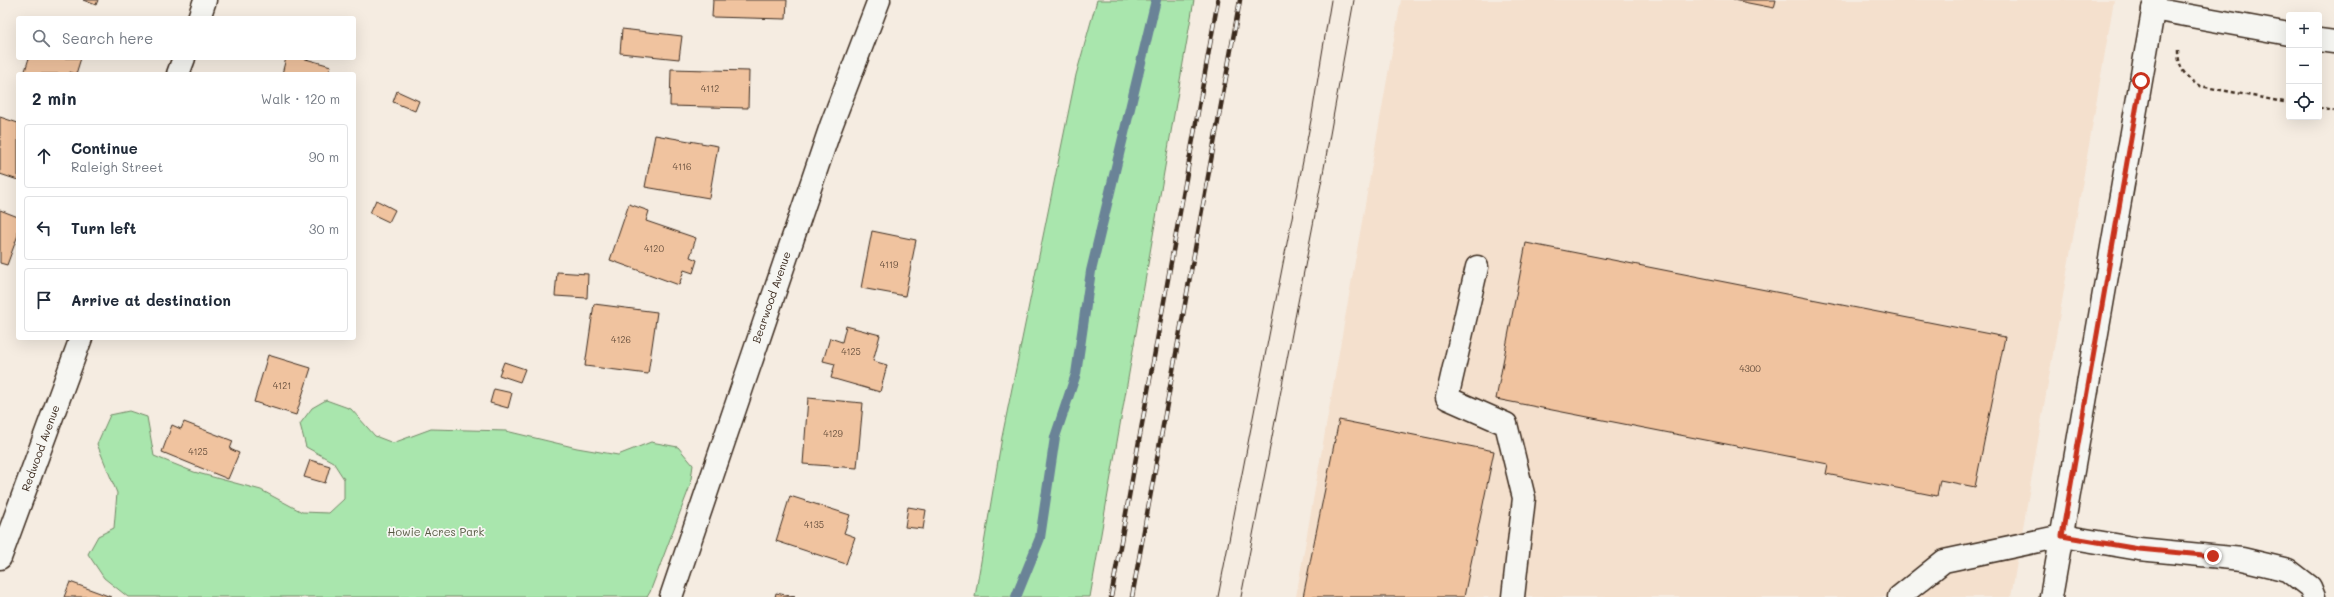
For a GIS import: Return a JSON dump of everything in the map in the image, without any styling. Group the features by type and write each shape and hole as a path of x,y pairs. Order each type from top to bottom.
{"street":[{"path":"199,16 205,0"},
{"name":"Bearwood Avenue","path":"671,597 830,126 878,0"},
{"path":"2051,597 2154,5 2183,15 2286,33"},
{"path":"2322,40 2334,42"},
{"path":"179,72 183,60"},
{"path":"1477,268 1447,398 1506,424 1524,498 1513,597"},
{"name":"Redwood Avenue","path":"0,558 80,340"},
{"path":"1899,597 1944,561 2062,536 2139,549 2242,559 2288,570 2310,587 2314,597"}],"path":[{"path":"2183,15 2178,58 2182,71 2190,80 2207,88 2286,102"},
{"path":"2322,109 2334,111"}],"shaded area":[{"path":"1401,0 2114,0 2011,597 1296,597"}],"green space":[{"path":"1097,0 1194,0 1090,597 975,597 1002,437 1076,75"},
{"name":"Howie Acres Park","path":"326,400 351,409 375,436 393,443 431,429 506,431 577,448 618,455 651,442 678,447 693,465 690,486 647,597 128,597 104,578 88,554 98,536 114,528 117,493 97,444 110,415 129,411 147,417 154,456 194,472 261,490 302,512 329,513 344,499 344,479 333,462 306,447 300,424 312,408"}],"building":[{"path":"83,0 98,0 96,5"},
{"path":"713,0 787,0 786,19 712,17"},
{"path":"1733,0 1776,0 1774,8"},
{"path":"622,29 682,36 679,59 620,53"},
{"path":"28,60 80,60 77,72 25,72"},
{"path":"286,60 309,60 331,66 329,72 282,72"},
{"path":"671,69 749,71 748,108 670,106"},
{"path":"397,91 419,101 415,111 393,102"},
{"path":"0,117 16,122 16,179 0,174"},
{"path":"655,135 718,146 709,198 645,187"},
{"path":"376,200 395,210 389,222 370,213"},
{"path":"629,204 649,211 646,221 696,238 690,257 697,260 693,273 684,270 679,285 610,260"},
{"path":"0,210 16,216 16,240 7,265 0,263"},
{"path":"872,231 916,240 905,296 861,288"},
{"path":"1526,243 2005,337 1975,487 1940,480 1937,496 1826,474 1828,464 1496,399"},
{"path":"557,272 588,274 587,298 555,296"},
{"path":"594,304 657,312 648,374 585,366"},
{"path":"846,326 880,335 873,361 887,365 880,392 831,378 835,364 823,361 830,338 842,342"},
{"path":"268,355 311,368 296,415 254,402"},
{"path":"504,362 525,369 520,382 499,375"},
{"path":"494,389 512,393 508,408 490,403"},
{"path":"808,398 863,403 857,468 803,464"},
{"path":"1339,420 1494,451 1464,597 1303,597"},
{"path":"184,422 233,441 230,449 239,453 228,479 162,452 172,425 181,429"},
{"path":"310,460 330,466 325,483 304,477"},
{"path":"790,496 850,515 844,533 855,537 846,564 776,541"},
{"path":"908,507 926,510 923,529 905,527"},
{"path":"70,582 111,597 64,597"},
{"path":"776,593 795,597 775,597"}],"waterway":[{"path":"1016,597 1040,538 1055,437 1076,374 1091,271 1156,0"}],"tram line":[{"path":"1218,597 1311,120 1331,0"},
{"path":"1241,597 1324,168 1354,0"}],"railway":[{"path":"1111,597 1218,0"},
{"path":"1132,597 1240,0"}],"route":[{"path":"2141,81 2107,265 2062,536 2139,549 2213,556"}]}
